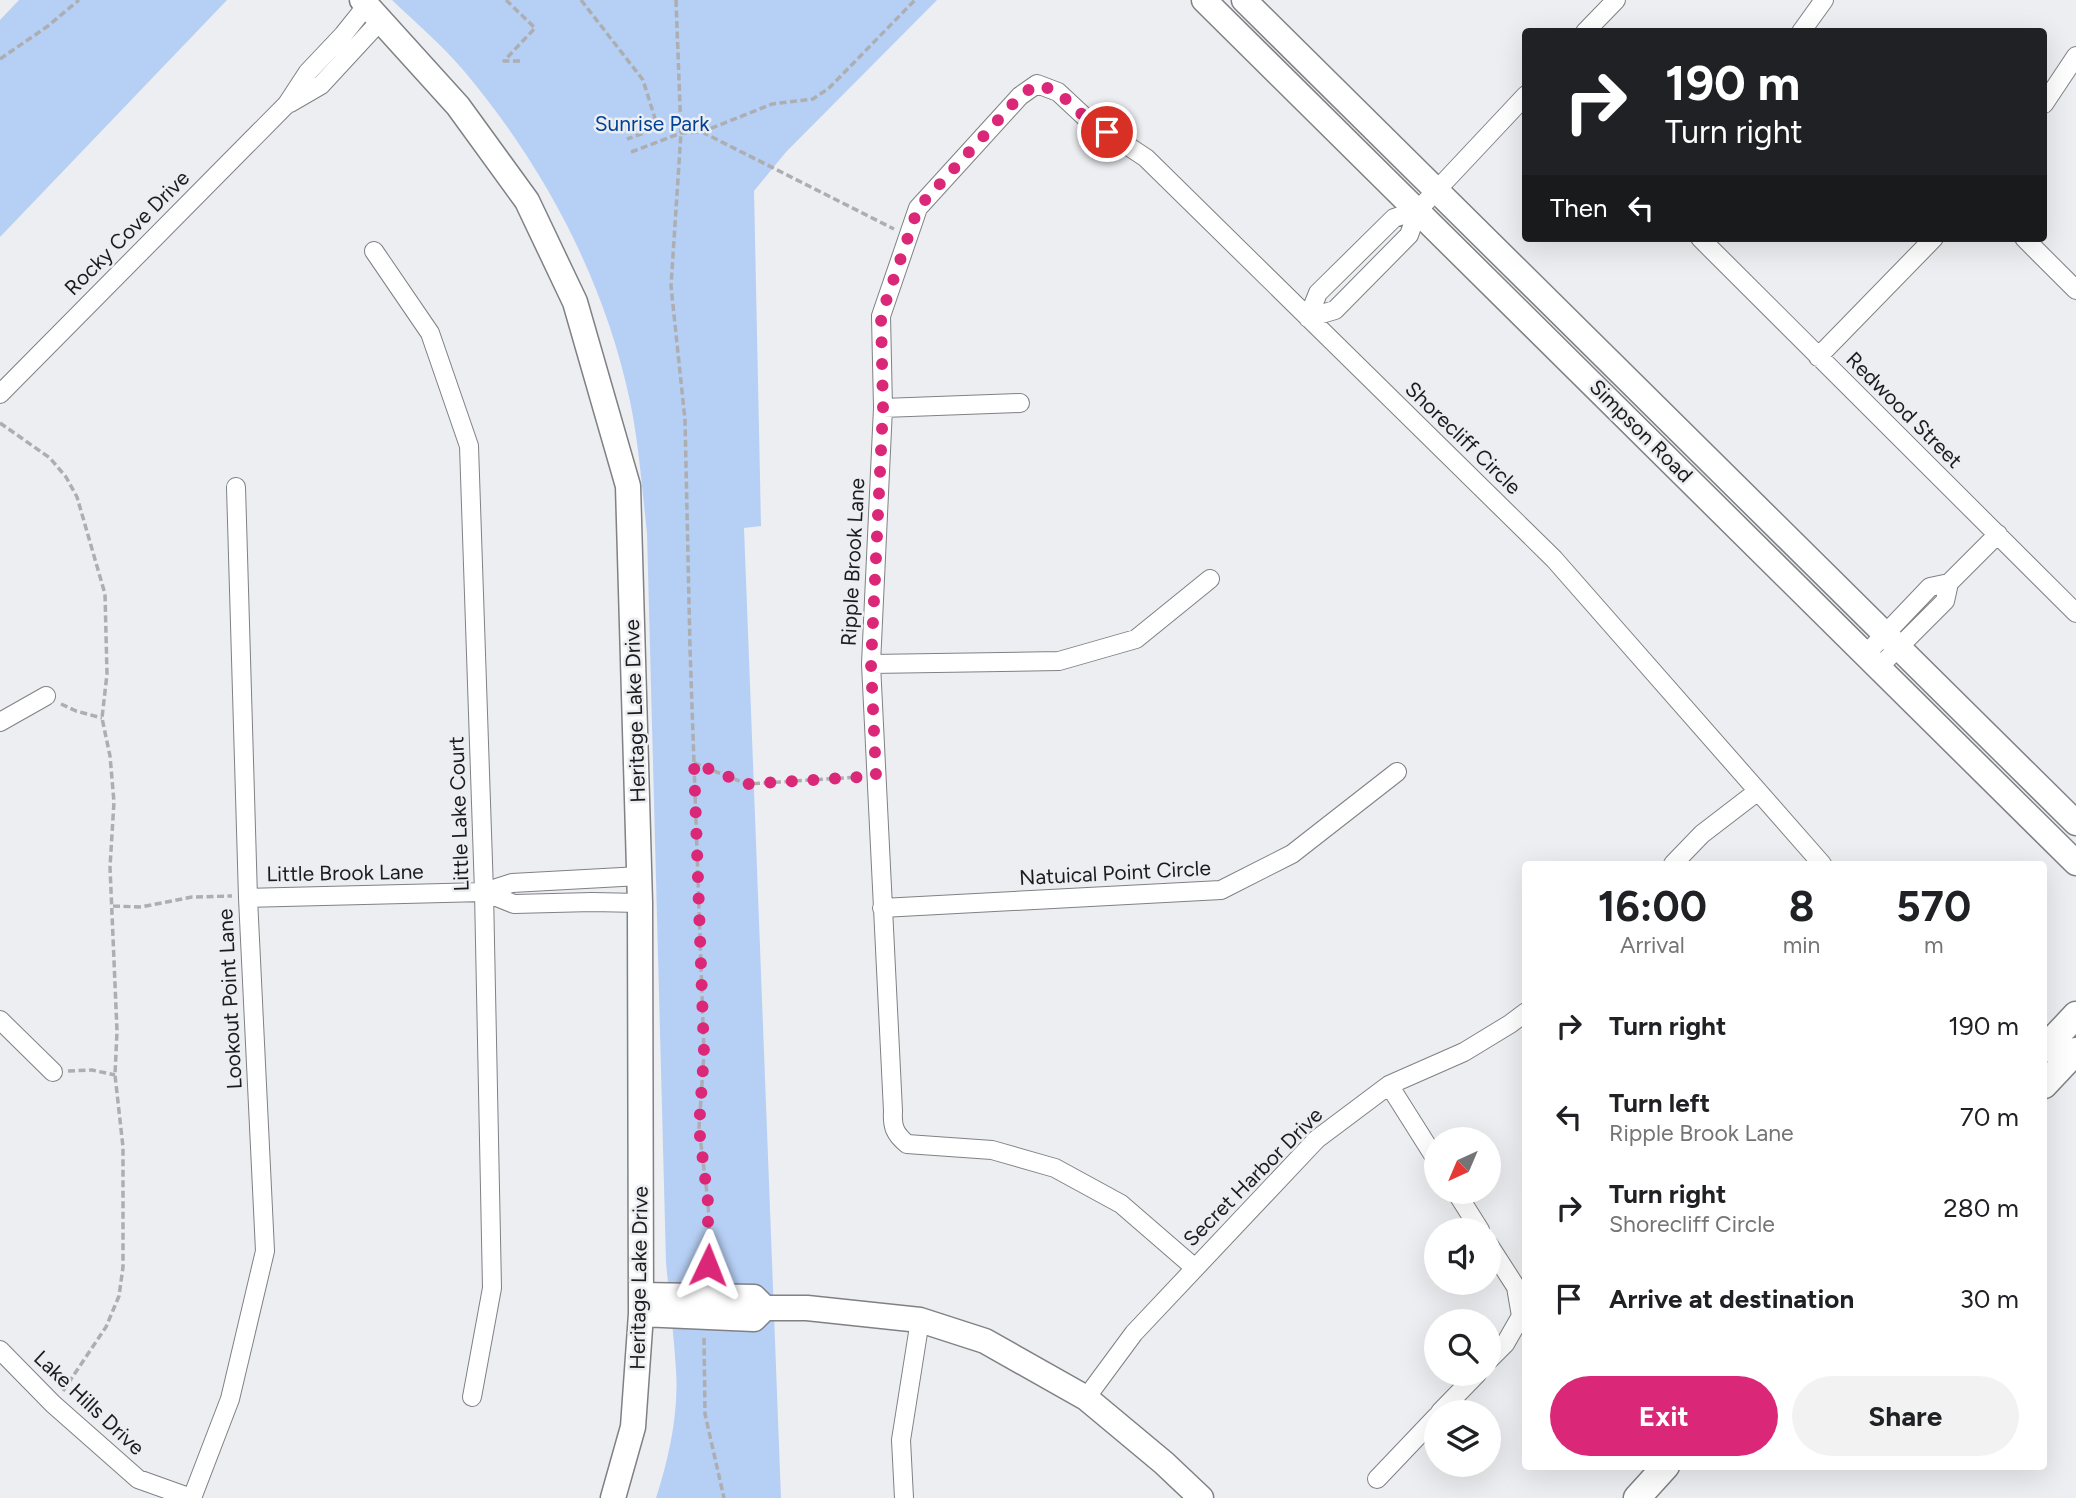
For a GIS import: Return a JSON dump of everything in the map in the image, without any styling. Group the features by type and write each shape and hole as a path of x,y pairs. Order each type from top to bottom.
{"main road":[{"name":"Simpson Road","path":"1204,0 2076,863"},
{"name":"Simpson Road","path":"1244,0 2076,822"},
{"name":"Heritage Lake Drive","path":"370,8 458,106 527,201 575,302 628,486 640,876 641,1304 633,1427 613,1498"},
{"path":"2047,1046 2076,1015"},
{"path":"2047,1082 2076,1051"},
{"path":"641,1304 705,1307 754,1319 765,1308 807,1308 920,1320 985,1341 1086,1398 1164,1463 1201,1498"},
{"path":"1637,1498 1662,1470"}],"street":[{"path":"1590,28 1616,0"},
{"path":"1804,28 1824,0"},
{"name":"Rocky Cove Drive","path":"0,394 286,104 321,85 370,8"},
{"path":"2047,100 2076,56"},
{"name":"Ripple Brook Lane","path":"1037,84 1020,96 918,208 881,316 883,408 871,664 892,1125 898,1137 907,1144 992,1150 1055,1168 1121,1203 1195,1268"},
{"name":"Shorecliff Circle","path":"1037,84 1058,92 1087,119 1146,158 1554,559 1819,861"},
{"path":"1308,318 1335,310 1409,235 1418,210 1522,98"},
{"name":"Redwood Street","path":"1704,242 2076,614"},
{"path":"1818,357 1930,242"},
{"path":"2028,242 2076,290"},
{"name":"Little Lake Court","path":"374,251 430,333 469,446 484,892 492,1288 472,1397"},
{"path":"883,408 1020,403"},
{"name":"Lookout Point Lane","path":"192,1498 230,1399 265,1251 248,898 236,486"},
{"path":"1872,660 1892,640 1945,601 1949,583 1998,534"},
{"path":"871,664 1059,661 1136,639 1210,579"},
{"path":"0,722 46,696"},
{"name":"Natuical Point Circle","path":"883,908 1221,890 1292,854 1397,772"},
{"path":"1676,861 1702,834 1758,791"},
{"name":"Little Brook Lane","path":"248,898 484,892 512,883 640,876"},
{"name":"Little Brook Lane","path":"484,892 514,904 640,903"},
{"name":"Secret Harbor Drive","path":"1086,1398 1133,1333 1317,1139 1389,1084 1464,1052 1522,1015"},
{"path":"0,1020 53,1072"},
{"path":"1389,1084 1424,1140"},
{"path":"1501,1264 1516,1287 1521,1316 1501,1347"},
{"path":"904,1498 901,1440 920,1320"},
{"name":"Lake Hills Drive","path":"0,1350 53,1404 138,1479 192,1498"},
{"path":"1451,1400 1465,1386"},
{"path":"1377,1479 1424,1429"}],"path":[{"path":"0,59 48,26 79,0"},
{"path":"506,0 535,29 504,61 522,61"},
{"path":"581,0 643,80 658,128 627,139"},
{"path":"678,0 681,133 671,286 685,420 704,1053 699,1128 710,1246 705,1307 705,1414 724,1498"},
{"path":"631,152 681,133 702,132 772,104 813,99 823,94 915,0"},
{"path":"702,132 886,226 909,233"},
{"path":"0,423 50,458 66,477 77,497 104,594 107,674 102,718 110,756 114,802 110,867 117,1031 115,1075 122,1147 123,1267 119,1296 106,1327 53,1404"},
{"path":"46,696 76,711 102,718"},
{"path":"694,763 747,784 876,776"},
{"path":"113,906 141,907 192,897 248,898"},
{"path":"53,1072 92,1070 115,1075"}],"green space":[{"path":"19,0 227,0 0,237 0,20"},
{"name":"Sunrise Park","path":"392,0 937,0 786,152 754,191 761,526 744,528 781,1498 656,1498 672,1435 677,1386 666,1262 647,533 636,434 619,356 587,268 545,185 520,145 456,62"}],"route":[{"path":"708,1265 708,1202 699,1128 704,1053 694,763 747,784 876,776 871,664 883,408 881,316 918,208 1020,96 1037,84 1058,92 1087,119 1107,132"}]}
